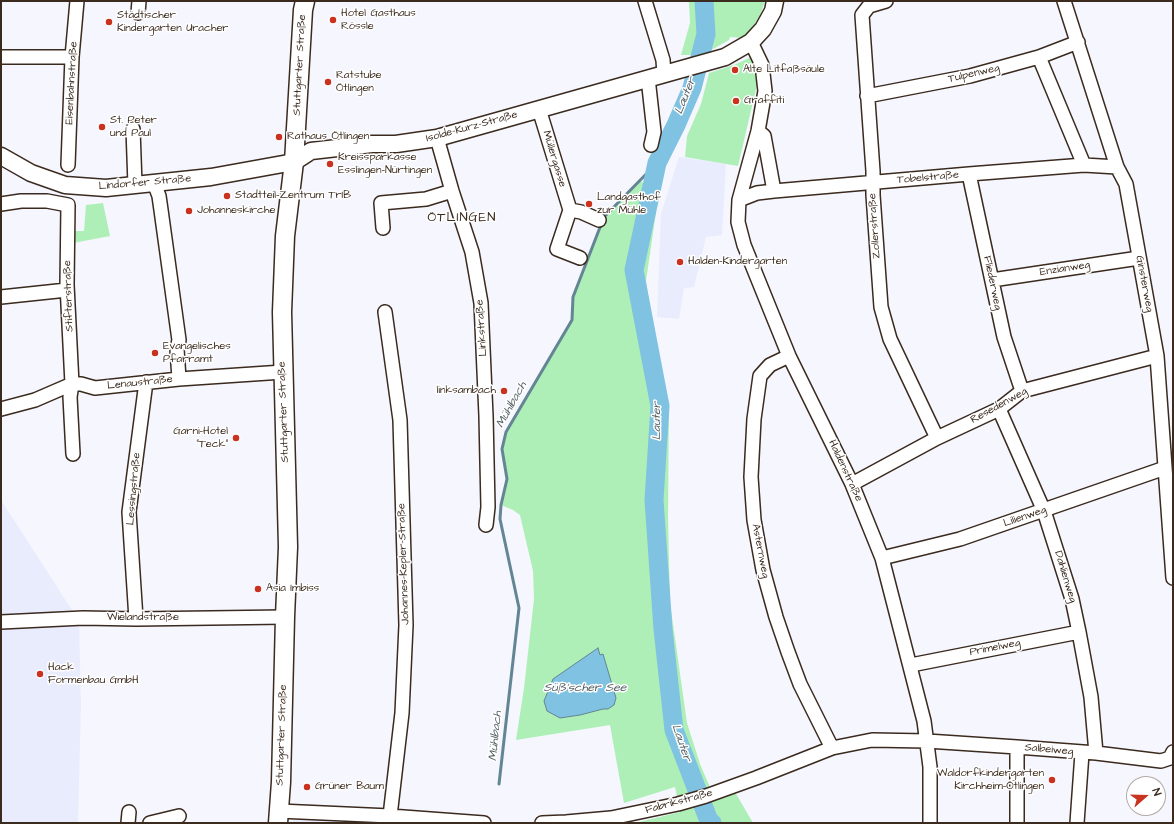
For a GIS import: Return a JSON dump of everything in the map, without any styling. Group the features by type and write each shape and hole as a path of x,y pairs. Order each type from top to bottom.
{"main road":[{"name":"Stuttgarter Straße","path":"278,817 281,782 288,547 282,326 284,265 285,236 294,162 303,10 305,1"}],"street":[{"name":"Eisenbahnstraße","path":"68,165 72,57 77,1"},
{"path":"644,1 663,60 664,74"},
{"name":"Isolde-Kurz-Straße","path":"294,162 311,151 372,144 396,144 437,138 725,57 751,42 763,29 773,11 775,1"},
{"name":"Zollerstraße","path":"886,1 869,6 862,15 881,307 890,340 937,438"},
{"name":"Ginsterweg","path":"1064,1 1117,167 1126,184 1157,356 1173,578"},
{"name":"Haldenstraße","path":"751,42 762,65 764,85 758,131 739,200 738,222 744,245 788,356 852,484 882,558 911,665 924,721 930,767 930,823"},
{"name":"Tulpenweg","path":"867,96 970,76 1039,57 1078,42"},
{"path":"1,57 72,57"},
{"path":"1039,57 1084,165"},
{"path":"648,78 654,132 651,145"},
{"name":"Müllergasse","path":"538,109 570,210"},
{"path":"133,129 136,185"},
{"path":"758,131 764,136 774,191"},
{"name":"Linkstraße","path":"437,138 452,191 472,252 481,303 487,423 488,507 486,525"},
{"name":"Lindorfer Straße","path":"1,156 31,173 65,185 106,188 211,177 294,162"},
{"name":"Tobelstraße","path":"739,200 757,193 872,182 1084,165 1117,167"},
{"name":"Fliederweg","path":"968,174 1004,337 1022,391"},
{"path":"154,183 159,196 179,340 177,349 179,379"},
{"path":"383,228 381,203 426,199 452,191"},
{"name":"Stifterstraße","path":"1,204 21,201 46,201 68,205 67,290 72,384 70,397 73,454"},
{"path":"580,258 557,249 570,210 581,212 599,220"},
{"name":"Enzianweg","path":"992,280 1139,258"},
{"path":"1,297 67,290"},
{"name":"Johannes-Kepler-Straße","path":"385,312 400,420 406,625 402,713 390,816"},
{"name":"Asternweg","path":"788,356 770,365 760,376 754,419 751,477 754,520 763,570 776,617 800,684 832,748"},
{"name":"Resedenweg","path":"852,484 937,438 999,409 1022,391 1157,356"},
{"name":"Lenaustraße","path":"72,384 81,384 95,388 179,379 283,372"},
{"name":"Lessingstraße","path":"136,619 129,512 146,382"},
{"path":"1,409 35,400 72,384"},
{"name":"Dahlienweg","path":"999,409 1044,511 1072,599 1090,697 1096,753"},
{"name":"Lilienweg","path":"882,558 960,539 1165,468"},
{"name":"Wielandstraße","path":"1,622 83,618 136,619 285,617"},
{"name":"Primelweg","path":"911,665 1079,632"},
{"path":"832,748 872,740 927,741"},
{"name":"Salbeiweg","path":"927,741 1096,753 1161,761 1171,755"},
{"path":"1016,823 1017,747"},
{"name":"Fabrikstraße","path":"542,823 611,818 678,804 756,778 832,748"},
{"path":"1077,823 1082,753"},
{"path":"150,823 179,816"},
{"path":"278,817 390,816 484,823"}],"shaded area":[{"name":"Halden-Kindergarten","path":"679,157 726,164 722,235 706,237 694,287 684,288 679,319 657,317 661,214"},
{"path":"1,500 79,621 81,704 78,823 1,823"},
{"path":"293,820 354,821 381,823 293,823"}],"green space":[{"path":"689,1 765,1 760,16 749,32 742,38 730,37 729,40 713,49 689,55 681,55 690,23"},
{"path":"751,57 757,85 738,166 685,157 687,136 701,104 709,73 734,65"},
{"path":"649,177 656,212 646,281 654,336 669,405 668,517 670,603 687,723 700,764 715,799 735,792 753,823 635,823 680,812 675,787 624,803 610,725 516,740 524,688 534,599 533,571 520,515 501,505 507,479 502,449 506,432 572,320 573,297 604,217 640,180 644,184"},
{"path":"103,203 110,236 73,243 72,231 84,231 86,205"}],"water":[{"name":"Süß'scher See","path":"598,648 600,655 603,654 616,698 614,705 608,709 560,718 547,711 544,701 553,679"}],"waterway":[{"name":"Lauter","path":"704,1 706,34 692,88 657,163 634,270 660,406 654,500 663,629 674,730 709,821 712,823"},
{"name":"Mühlbach","path":"499,784 519,608 500,519 501,505 507,479 502,449 506,432 572,320 573,297 604,217 657,163"}],"place":[{"name":"Hotel Gasthaus Rössle","path":"333,20"},
{"name":"Städtischer Kindergarten Uracher","path":"109,22"},
{"name":"Alte Litfaßsäule","path":"735,70"},
{"name":"Ratstube Ötlingen","path":"328,82"},
{"name":"Graffiti","path":"736,101"},
{"name":"St. Peter und Paul","path":"102,127"},
{"name":"Rathaus Ötlingen","path":"279,137"},
{"name":"Kreissparkasse Esslingen-Nürtingen","path":"330,164"},
{"name":"Stadtteil-Zentrum TrIB","path":"227,196"},
{"name":"Landgasthof zur Mühle","path":"589,204"},
{"name":"Johanneskirche","path":"189,211"},
{"name":"Halden-Kindergarten","path":"680,262"},
{"name":"Evangelisches Pfarramt","path":"155,353"},
{"name":"linksambach","path":"504,391"},
{"name":"Garni-Hotel \"Teck\"","path":"236,438"},
{"name":"Asia Imbiss","path":"258,589"},
{"name":"Hack Formenbau GmbH","path":"40,674"},
{"name":"Waldorfkindergarten Kirchheim-Ötlingen","path":"1052,780"},
{"name":"Grüner Baum","path":"307,787"}],"district":[{"name":"ÖTLINGEN","path":"462,218"}]}
